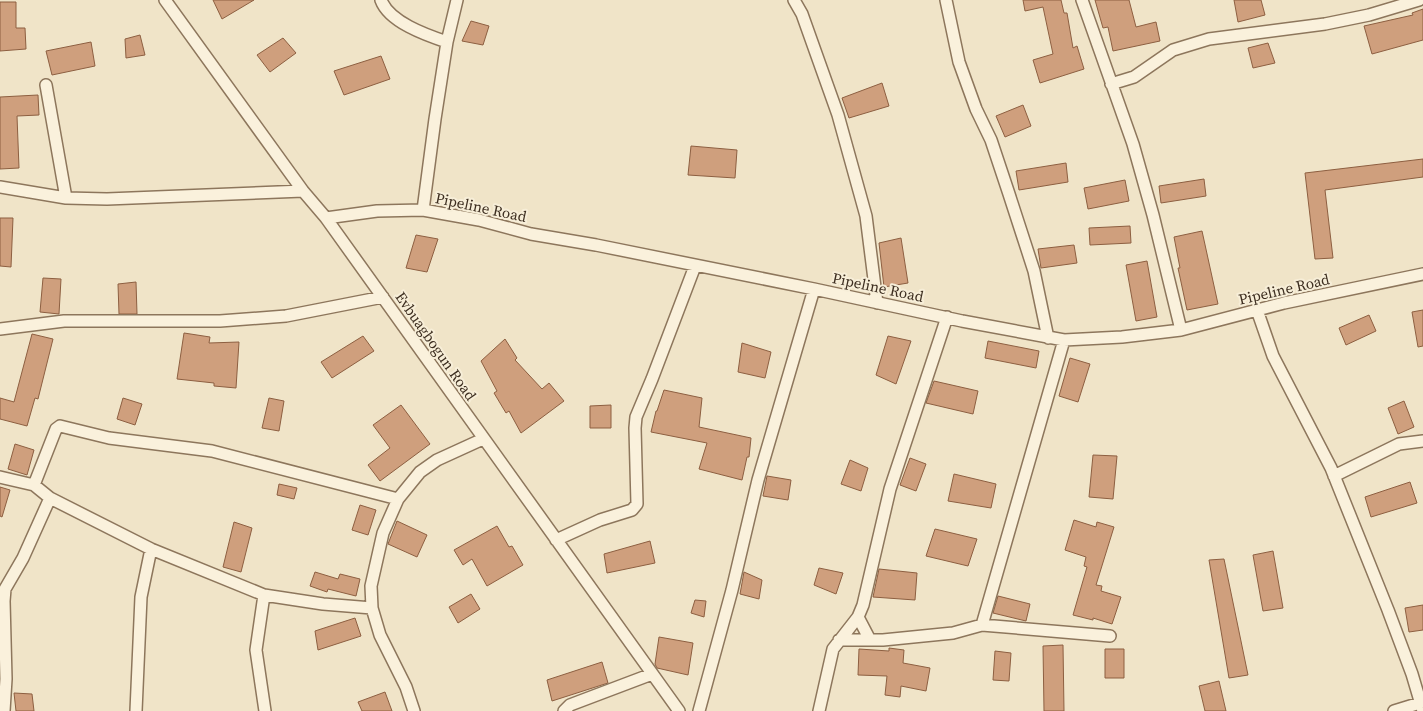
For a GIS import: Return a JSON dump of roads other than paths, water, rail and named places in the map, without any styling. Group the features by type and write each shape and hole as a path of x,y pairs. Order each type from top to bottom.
{"street":[{"name":"Evbuagbogun Road","path":"165,0 303,191 326,218 679,711"},
{"path":"381,0 384,7 396,19 447,42"},
{"path":"423,210 447,42 457,0"},
{"path":"794,0 802,14 838,115 866,216 877,303"},
{"path":"946,0 959,62 976,109 991,140 1034,271 1048,338"},
{"path":"1082,0 1133,144 1153,214 1181,330"},
{"path":"1112,84 1134,77 1174,50 1209,39 1325,24 1369,15 1418,0"},
{"path":"46,85 66,198"},
{"path":"0,187 66,198 107,199 303,191"},
{"name":"Pipeline Road","path":"326,218 377,211 423,210 479,220 531,234 596,245 1064,340 1122,337 1181,330 1257,310 1423,274"},
{"path":"556,540 600,520 632,510 637,504 636,417 695,266"},
{"path":"699,711 732,590 758,480 814,289"},
{"path":"0,329 64,320 220,321 286,316 383,297"},
{"path":"1257,310 1273,356 1334,476 1417,672 1422,707 1394,711"},
{"path":"819,711 833,649 858,616 868,585 890,489 947,317"},
{"path":"982,625 1064,340"},
{"path":"34,485 56,429 60,426 109,438 212,451 398,499"},
{"path":"414,711 406,687 380,635 372,608 371,586 383,533 398,499 420,472 437,460 483,439"},
{"path":"1334,476 1399,444 1423,441"},
{"path":"0,477 34,485 50,498 152,549 264,594 324,604 372,608"},
{"path":"4,711 6,679 4,601 6,589 23,558 50,498"},
{"path":"136,711 142,597 152,549"},
{"path":"264,594 256,650 265,711"},
{"path":"858,616 870,640"},
{"path":"839,640 870,640 953,633 982,625 1110,636"},
{"path":"564,711 570,705 652,674"}]}
